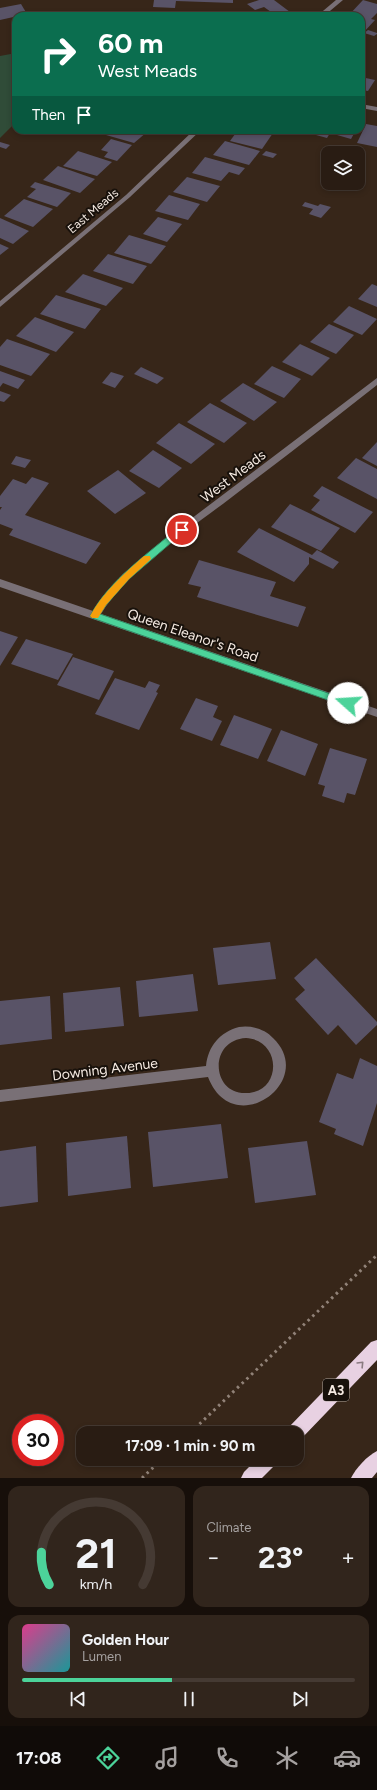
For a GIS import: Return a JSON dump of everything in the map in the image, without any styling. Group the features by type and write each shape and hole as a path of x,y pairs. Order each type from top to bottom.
{"highway":[{"name":"A3","path":"302,1426 377,1348"},
{"path":"360,1478 377,1460"},
{"path":"250,1478 263,1466"}],"street":[{"path":"325,12 340,0"},
{"path":"365,107 377,109"},
{"name":"East Meads","path":"0,305 128,196 194,134"},
{"name":"West Meads","path":"95,616 103,603 126,576 182,530 304,439 377,381"},
{"name":"Queen Eleanor's Road","path":"0,583 377,713"},
{"path":"242,1032 262,1036 271,1043 277,1052 280,1064 277,1080 267,1094 257,1099 245,1100 234,1098 217,1082 213,1071 217,1049 228,1038 242,1032"},
{"name":"Downing Avenue","path":"0,1096 213,1071"}],"path":[{"path":"197,1426 377,1255"},
{"path":"142,1478 155,1466"}],"green space":[{"path":"12,54 12,126 0,138 0,56"}],"building":[{"path":"154,0 233,0 233,3 176,1 175,8 153,7"},
{"path":"259,0 274,0 290,12 271,12 264,7 255,10 247,4"},
{"path":"363,0 377,4 377,13 371,19 375,20 365,31 365,12 352,12"},
{"path":"21,4 26,12 12,12 12,17 0,20 0,8"},
{"path":"368,30 377,34 374,36 365,32"},
{"path":"365,78 375,80 368,91 365,91"},
{"path":"366,124 377,126 377,147 357,143 361,134 365,134"},
{"path":"107,134 145,134 134,143 106,135"},
{"path":"235,134 272,134 262,149 230,141"},
{"path":"317,134 329,134 327,138"},
{"path":"334,134 354,134 351,139"},
{"path":"111,139 132,145 117,161 104,157 108,152 101,150"},
{"path":"225,141 260,151 249,165 213,155"},
{"path":"0,142 10,145 6,149 0,147"},
{"path":"78,151 112,162 97,176 63,166"},
{"path":"266,151 277,154 273,158 262,155"},
{"path":"205,157 245,168 239,175 229,172 221,181 192,173"},
{"path":"58,166 95,179 80,193 43,180"},
{"path":"187,177 220,186 207,202 173,192"},
{"path":"35,182 71,193 57,207 27,197 36,189 30,187"},
{"path":"169,195 200,204 188,220 155,211"},
{"path":"24,199 53,209 33,227 4,216"},
{"path":"305,202 318,206 320,204 331,207 321,218 309,214 313,209 302,206"},
{"path":"158,217 182,224 167,242 143,234"},
{"path":"0,218 29,231 13,244 0,238"},
{"path":"129,235 166,246 151,264 114,253"},
{"path":"0,244 9,248 0,255"},
{"path":"108,254 147,266 133,284 93,271"},
{"path":"83,274 123,288 106,306 65,292"},
{"path":"372,284 377,286 377,307 358,299"},
{"path":"56,295 101,309 85,329 40,314"},
{"path":"349,306 377,319 362,335 333,322"},
{"path":"35,317 74,332 56,352 16,336"},
{"path":"329,324 354,335 336,354 310,342"},
{"path":"7,339 50,354 31,376 0,365 0,347"},
{"path":"300,344 330,358 312,376 282,362"},
{"path":"272,366 301,379 284,398 254,384"},
{"path":"141,367 164,378 157,384 134,374"},
{"path":"0,371 25,380 18,389 3,383 0,387"},
{"path":"111,372 124,376 115,388 102,383"},
{"path":"243,383 277,402 254,421 220,401"},
{"path":"0,391 11,395 4,402 0,401"},
{"path":"210,403 247,423 224,443 187,422"},
{"path":"179,423 215,444 191,464 156,443"},
{"path":"377,442 377,466 362,458"},
{"path":"153,450 182,468 159,488 129,471"},
{"path":"16,456 31,460 25,468 11,464"},
{"path":"356,458 377,469 377,499 337,478"},
{"path":"118,470 146,493 115,514 87,491"},
{"path":"32,477 49,483 25,515 101,543 86,564 9,535 13,529 0,524 0,510 2,507 0,507 0,496 13,479 26,484"},
{"path":"322,486 373,512 355,533 311,510 320,500 313,496"},
{"path":"290,504 340,528 321,551 271,527"},
{"path":"259,528 312,555 317,550 339,562 333,569 309,557 309,564 294,582 237,552"},
{"path":"199,560 276,582 270,596 306,607 298,627 197,597 201,587 188,584"},
{"path":"0,631 18,637 0,666"},
{"path":"26,639 73,654 58,680 11,664"},
{"path":"73,657 114,671 99,700 57,685"},
{"path":"115,678 145,688 149,681 160,685 156,692 158,693 139,730 95,714"},
{"path":"196,698 218,706 213,717 222,721 212,741 180,729"},
{"path":"234,715 272,729 258,759 220,745"},
{"path":"281,730 318,744 305,776 267,761"},
{"path":"330,748 367,759 355,795 347,793 344,803 322,796 325,786 318,784"},
{"path":"270,942 276,979 218,985 213,948"},
{"path":"316,958 377,1022 377,1025 356,1045 338,1025 328,1035 295,999 305,990 294,978"},
{"path":"193,974 198,1011 139,1017 136,981"},
{"path":"120,987 124,1026 65,1032 63,993"},
{"path":"50,996 52,1039 0,1045 0,1001"},
{"path":"360,1058 377,1066 377,1103 363,1146 334,1134 336,1129 319,1122 337,1073 353,1079"},
{"path":"221,1124 228,1178 153,1187 148,1132"},
{"path":"127,1136 131,1188 68,1196 66,1143"},
{"path":"307,1141 316,1195 255,1203 248,1148"},
{"path":"36,1146 38,1202 0,1207 0,1151"}],"slow traffic":[{"path":"95,616 103,603 126,576 147,559"}],"route":[{"path":"182,530 126,576 103,603 95,616 348,703"}]}
